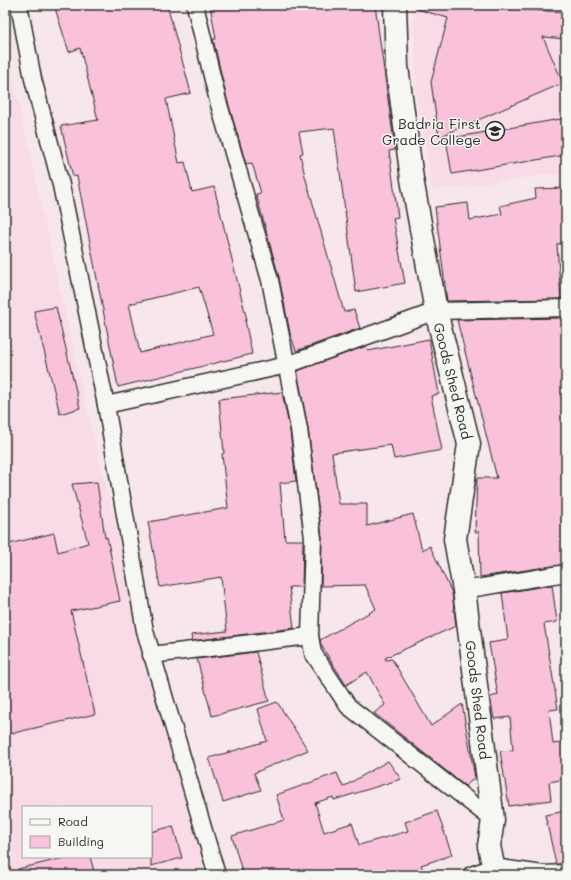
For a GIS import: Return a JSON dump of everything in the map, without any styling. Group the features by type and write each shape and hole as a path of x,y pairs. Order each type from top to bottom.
{"street":[{"path":"19,5 33,79 61,185 106,405 144,631 217,875"},
{"path":"195,5 218,101 270,280 299,429 313,538 310,636 313,653 348,706 493,820"},
{"name":"Goods Shed Road","path":"395,5 397,67 412,179 436,311 469,444 455,539 464,590 493,820 488,846 494,871"},
{"path":"106,405 287,365 436,311 566,308"},
{"path":"464,590 566,573"},
{"path":"151,655 310,636"},
{"path":"471,875 494,871 543,874 566,873"}],"shaded area":[{"name":"Badria First Grade College","path":"414,5 566,5 566,172 433,190 416,89"},
{"path":"5,42 89,421 206,875 5,875"}],"building":[{"path":"54,5 167,5 191,93 166,99 179,163 185,162 192,192 214,187 247,320 245,320 252,354 118,387 77,176 73,177 61,126 98,120 80,48 69,52","holes":["199,287 213,334 140,353 129,304"]},
{"path":"210,5 375,5 395,150 389,151 398,217 393,218 405,283 356,292 334,128 299,132 303,153 300,154 305,176 344,312 354,310 360,328 296,351 290,333 279,277 256,194 261,193 252,163 246,164 227,99 213,39 216,39"},
{"path":"418,5 496,5 508,9 566,12 566,39 543,37 563,83 439,137 431,82 448,18 417,9"},
{"path":"566,118 566,155 452,174 446,139"},
{"path":"566,188 566,243 557,244 561,299 447,301 435,207 468,203 470,220 502,214 500,206 536,198 535,189"},
{"path":"56,307 80,408 60,414 34,311"},
{"path":"563,318 563,320 566,320 566,564 480,577 479,532 475,532 477,478 497,478 457,320"},
{"path":"429,339 439,394 431,396 442,450 394,459 391,445 332,453 339,504 367,504 367,526 413,514 422,550 430,546 452,593 456,626 385,658 386,660 392,659 431,726 462,704 475,778 465,786 374,713 385,705 367,672 346,685 321,645 320,640 376,609 365,585 321,586 322,537 308,428 297,371 366,346 368,351"},
{"path":"282,392 290,431 296,481 280,483 285,540 303,540 302,587 289,587 294,628 192,641 191,635 227,631 221,577 160,587 148,522 228,508 222,454 224,453 219,399"},
{"path":"97,482 105,538 107,537 120,601 71,611 95,714 5,735 5,545 54,533 58,552 88,543 72,484"},
{"path":"552,585 557,622 544,624 558,709 549,710 553,744 566,742 566,779 549,782 551,800 509,806 500,751 513,750 510,717 494,719 490,697 498,695 489,643 508,640 502,593"},
{"path":"256,652 269,701 212,716 197,659"},
{"path":"277,702 308,750 254,773 261,790 223,802 209,758 267,741 258,709"},
{"path":"388,761 401,779 334,800 333,797 315,803 324,832 352,823 359,845 408,831 405,822 437,811 452,855 421,865 425,875 243,875 232,836 284,820 276,795 337,773 343,787"},
{"path":"566,811 566,864 556,864 545,815"},
{"path":"173,826 182,858 151,866 152,832"},
{"path":"64,858 90,858 95,875 19,875 18,869"}],"place":[{"name":"Badria First Grade College","path":"495,131"}]}
